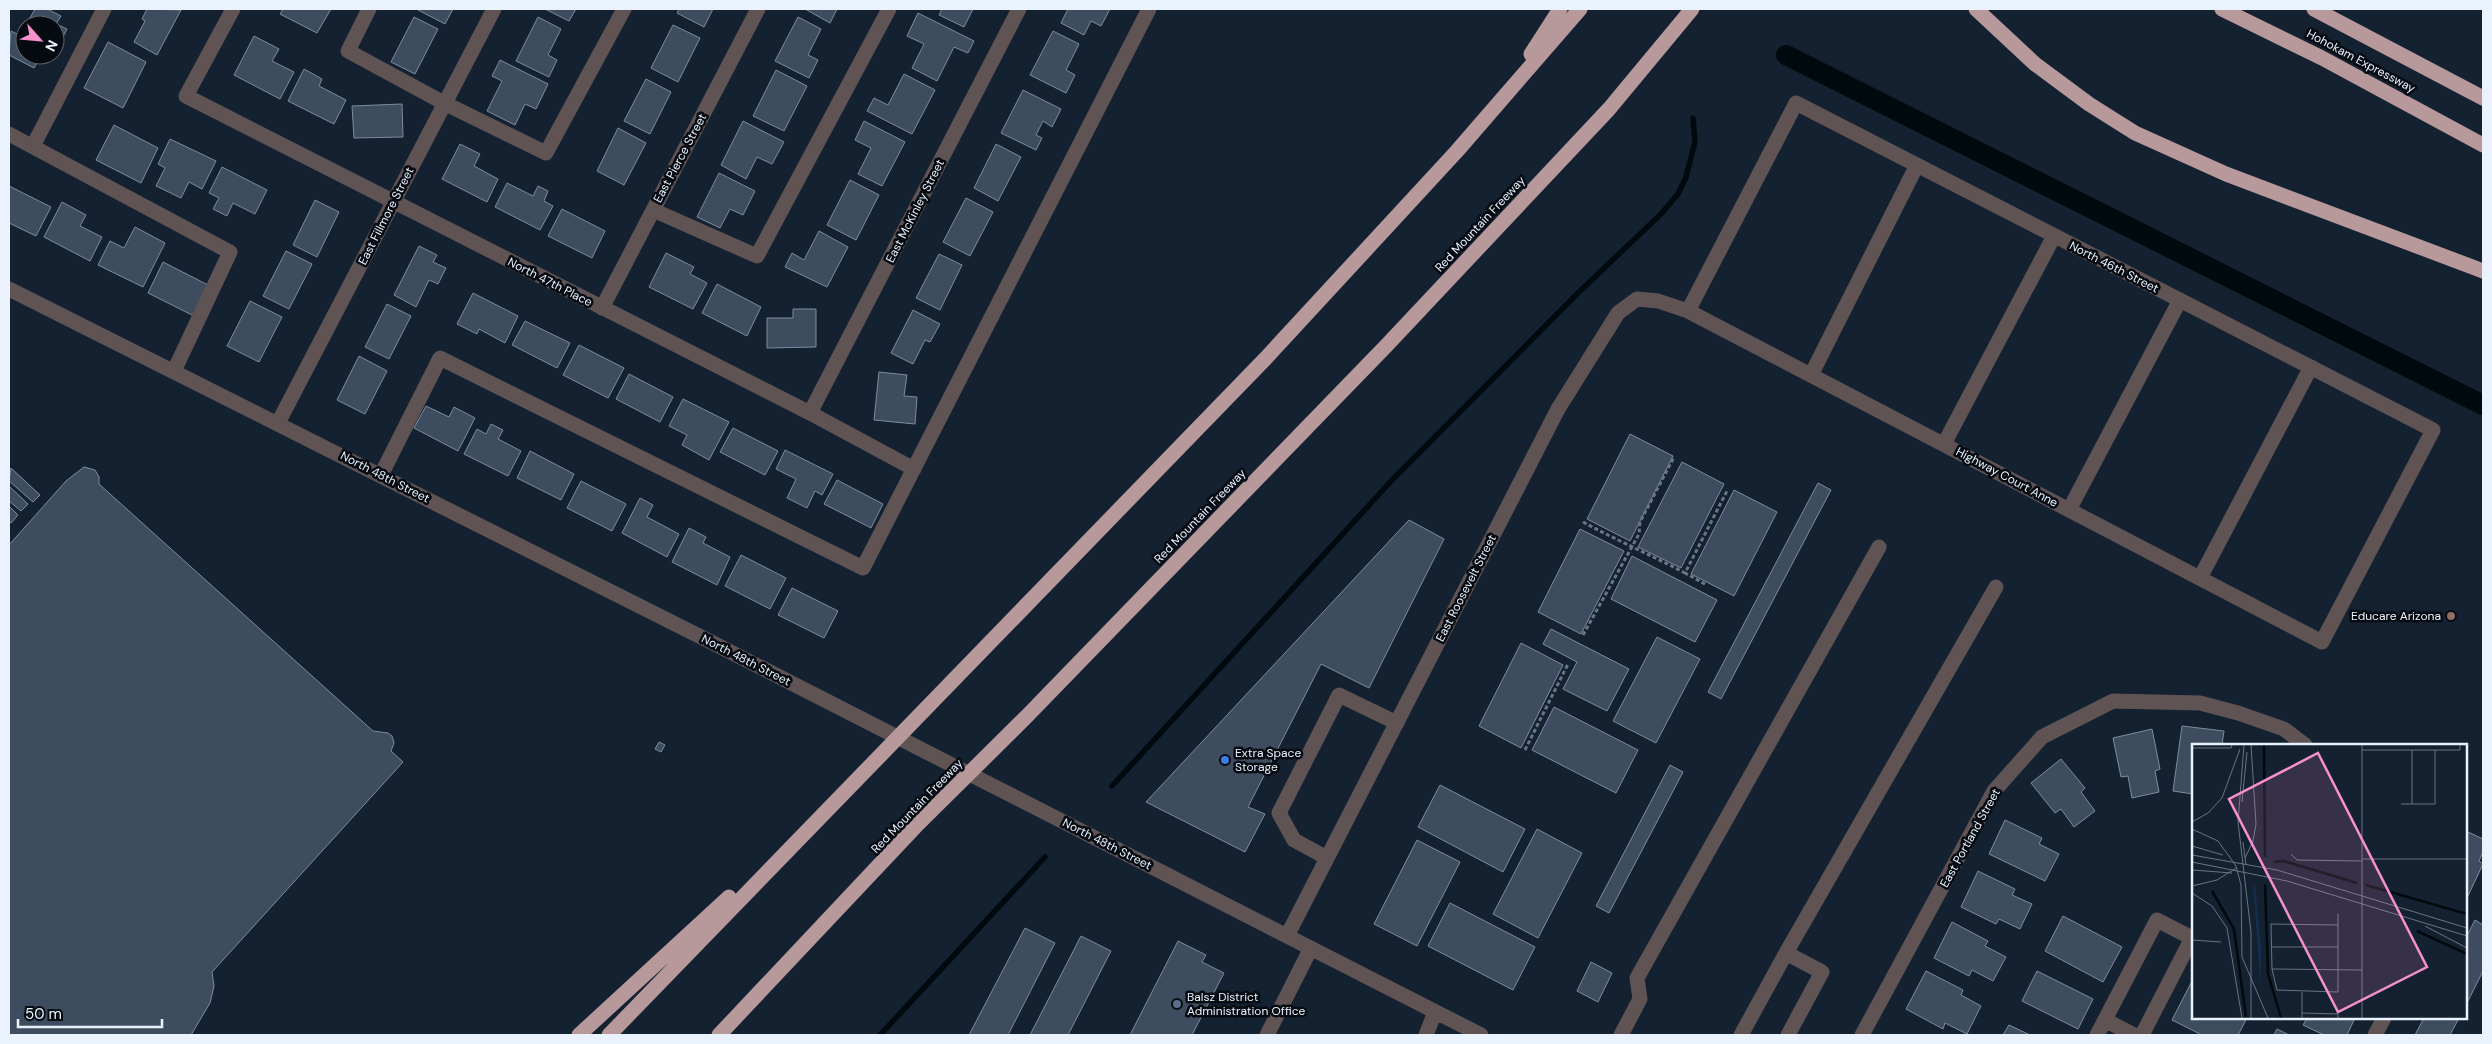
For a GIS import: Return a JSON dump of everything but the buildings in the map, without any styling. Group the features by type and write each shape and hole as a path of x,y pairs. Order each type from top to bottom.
{"highway":[{"path":"1502,99 1560,9"},
{"path":"609,1035 1301,322 1502,99 1580,9"},
{"name":"Red Mountain Freeway","path":"719,1035 915,827 1027,716 1400,332 1609,109 1692,9"},
{"path":"1976,9 2029,59 2061,84 2135,133 2177,153 2483,271"},
{"name":"Hohokam Expressway","path":"2222,9 2322,58 2483,145"},
{"name":"Hohokam Expressway","path":"2314,9 2483,98"},
{"path":"579,1035 844,791"}],"street":[{"path":"33,146 104,9"},
{"name":"North 47th Place","path":"233,9 186,96 810,413 914,469"},
{"path":"369,9 348,51 444,104 546,153 624,9"},
{"name":"East Fillmore Street","path":"278,423 494,9"},
{"name":"East Pierce Street","path":"602,308 758,9"},
{"path":"653,210 757,256 889,9"},
{"name":"East McKinley Street","path":"810,413 1019,9"},
{"path":"381,475 440,358 863,568 1149,9"},
{"name":"North 46th Street","path":"1688,311 1796,103 2433,430"},
{"path":"9,134 230,252 174,371"},
{"path":"1811,375 1917,165"},
{"path":"1944,444 2054,236"},
{"name":"North 48th Street","path":"9,289 381,475 1481,1035"},
{"name":"East Roosevelt Street","path":"1287,936 1558,409 1603,335 1618,313 1637,299 1658,301 1688,311"},
{"path":"2069,510 2180,300"},
{"name":"Highway Court Anne","path":"1688,311 2322,642 2433,430"},
{"path":"2200,578 2311,368"},
{"path":"1621,1035 1640,999 1637,978 1879,547"},
{"path":"1741,1035 1996,587"},
{"path":"1327,858 1294,840 1279,813 1334,703 1339,695 1397,723"},
{"name":"East Portland Street","path":"1862,1035 1994,791 2042,736 2113,701 2200,703 2238,713 2284,730 2304,744"},
{"path":"2097,1035 2157,920 2192,938 2142,1035"},
{"path":"1267,1035 1311,948"},
{"path":"1786,954 1822,972 1788,1035"},
{"path":"1426,1035 1435,1012"},
{"path":"2375,1035 2383,1019"},
{"path":"2105,1020 2134,1035"}],"path":[{"path":"1583,635 1632,548 1639,534 1640,522 1674,457"},
{"path":"1685,573 1728,489"},
{"path":"1583,522 1705,584"},
{"path":"1525,750 1568,664"}],"waterway":[{"path":"1786,55 2483,405"},
{"path":"1112,786 1393,479 1579,292 1661,214 1678,194 1686,177 1695,142 1693,118"},
{"path":"880,1035 1045,857"}],"place":[{"name":"Educare Arizona","path":"2451,616"},
{"name":"Extra Space Storage","path":"1225,760"},
{"name":"Balsz District Administration Office","path":"1177,1004"}]}
